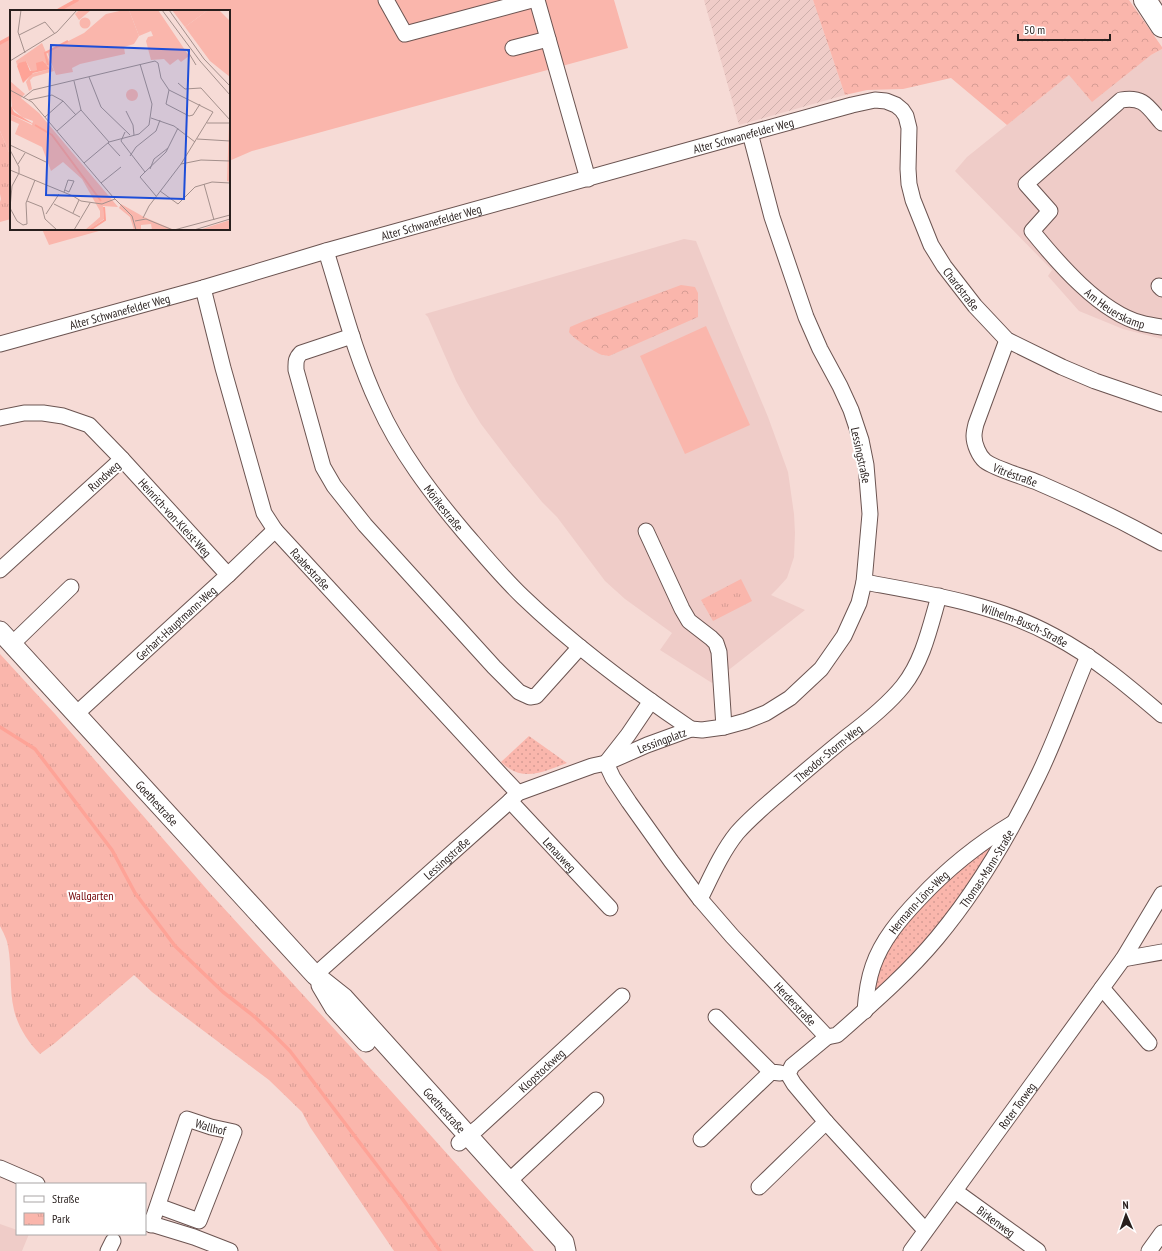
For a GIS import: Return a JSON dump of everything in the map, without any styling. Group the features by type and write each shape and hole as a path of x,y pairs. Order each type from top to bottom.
{"highway":[{"path":"1145,0 1162,26"}],"main road":[{"name":"Goethestraße","path":"6,637 315,975 344,998 557,1250 561,1251"},
{"name":"Goethestraße","path":"464,1140 509,1181 564,1242 566,1251"}],"street":[{"path":"386,0 405,34 532,0"},
{"path":"537,0 588,178"},
{"path":"513,48 548,39"},
{"name":"Am Heuerskamp","path":"1162,123 1146,104 1136,99 1121,100 1026,184 1050,211 1032,231 1050,253 1101,302 1115,312 1140,323 1162,327"},
{"name":"Chardstraße","path":"862,102 875,100 886,101 896,105 906,116 909,128 909,184 913,200 931,245 944,266 975,306 1007,340 1062,367 1162,404"},
{"name":"Alter Schwanefelder Weg","path":"0,344 203,288 326,251 862,102"},
{"name":"Lessingstraße","path":"691,729 702,730 724,727 746,721 766,713 790,698 816,674 836,649 844,636 859,603 864,582 870,514 866,465 860,440 851,410 820,349 806,317 772,217 750,133"},
{"name":"Mörikestraße","path":"326,251 368,382 401,448 430,490 510,584 523,597 580,647 650,701"},
{"name":"Raabestraße","path":"203,288 223,368 264,513 275,530 495,769 514,797"},
{"path":"352,336 301,353 297,357 296,362 296,370 318,451 323,467 334,486 365,525 494,667 520,692 530,696 536,696 580,647"},
{"name":"Vitréstraße","path":"1007,340 976,424 974,437 978,451 985,461 1097,509 1162,543"},
{"name":"Rundweg","path":"0,418 24,413 43,413 63,416 89,425 122,459 0,570"},
{"name":"Heinrich-von-Kleist-Weg","path":"122,459 228,575"},
{"name":"Gerhart-Hauptmann-Weg","path":"76,714 275,530"},
{"path":"646,531 689,621 716,643 719,652 724,727"},
{"name":"Wilhelm-Busch-Straße","path":"864,582 939,596 970,604 1028,623 1088,656 1162,715"},
{"path":"6,637 71,587"},
{"name":"Theodor-Storm-Weg","path":"700,899 721,856 746,823 820,759 865,723 892,699 903,686 910,676 923,648 939,596"},
{"name":"Thomas-Mann-Straße","path":"827,1037 837,1035 865,1011 916,962 955,916 994,859 1039,776 1088,656"},
{"name":"Lessingplatz","path":"599,765 628,735 650,701 691,729"},
{"name":"Lessingplatz","path":"599,765 691,729"},
{"name":"Lessingstraße","path":"315,975 514,797 599,765"},
{"name":"Herderstraße","path":"599,765 613,778 671,861 700,899 732,936 827,1037 792,1066 788,1074"},
{"name":"Lenauweg","path":"514,797 610,908"},
{"name":"Hermann-Löns-Weg","path":"865,1011 868,983 873,966 880,950 901,918 937,880 952,867 974,849 1014,823"},
{"name":"Roter Torweg","path":"911,1251 1123,959 1162,894"},
{"path":"1123,959 1162,952"},
{"path":"1102,988 1149,1043"},
{"name":"Klopstockweg","path":"464,1140 622,996"},
{"path":"716,1017 771,1072 788,1074 794,1084 826,1122 925,1230"},
{"path":"701,1139 771,1072"},
{"path":"509,1181 596,1100"},
{"name":"Wallhof","path":"148,1223 158,1206 187,1119 211,1127 234,1132 199,1221 158,1206"},
{"path":"758,1187 826,1122"},
{"path":"0,1168 35,1183"},
{"name":"Birkenweg","path":"955,1191 1038,1251"},
{"path":"148,1223 194,1237 230,1251"},
{"path":"1149,1251 1162,1233"}],"shaded area":[{"path":"704,0 813,0 845,95 739,125"},
{"path":"1162,49 1162,339 1123,329 1079,311 1048,276 1052,270 955,171 967,157 1069,75 1151,55"},
{"path":"684,239 696,241 768,417 788,472 794,514 794,557 787,578 771,595 805,610 712,683 660,650 672,633 625,599 605,581 557,517 542,502 512,465 481,424 468,403 456,381 428,317 425,314"},
{"path":"0,1224 16,1230 16,1235 29,1235 22,1251 0,1251"}],"green space":[{"path":"77,0 614,0 628,48 252,151 230,161 230,10 59,10"},
{"path":"813,0 1129,0 1162,49 1151,55 1092,102 1069,75 1007,125 951,78 903,89 867,90 845,95"},
{"path":"10,38 10,155 0,131 0,43"},
{"path":"0,131 10,155 10,219 0,222"},
{"path":"42,230 102,230 49,245"},
{"path":"681,285 695,287 698,293 698,317 609,356 602,355 589,348 574,338 569,332 570,327 584,321"},
{"path":"706,326 750,425 685,454 640,356"},
{"path":"741,579 752,601 713,621 701,600"},
{"name":"Wallgarten","path":"0,654 55,714 209,892 391,1091 534,1251 394,1251 310,1127 302,1112 269,1080 152,992 134,975 55,1043 40,1054 24,1034 14,1010 12,1002 8,946 0,926"},
{"path":"529,736 567,763 549,770 533,774 525,774 509,768 501,762"},
{"path":"998,840 953,912 918,952 873,993 882,954 891,937 968,857"}],"waterway":[{"path":"59,10 77,0"},
{"path":"0,43 10,38"},
{"path":"0,727 35,749 112,850 135,893 175,946 223,992 255,1017 290,1051 440,1251"}]}
